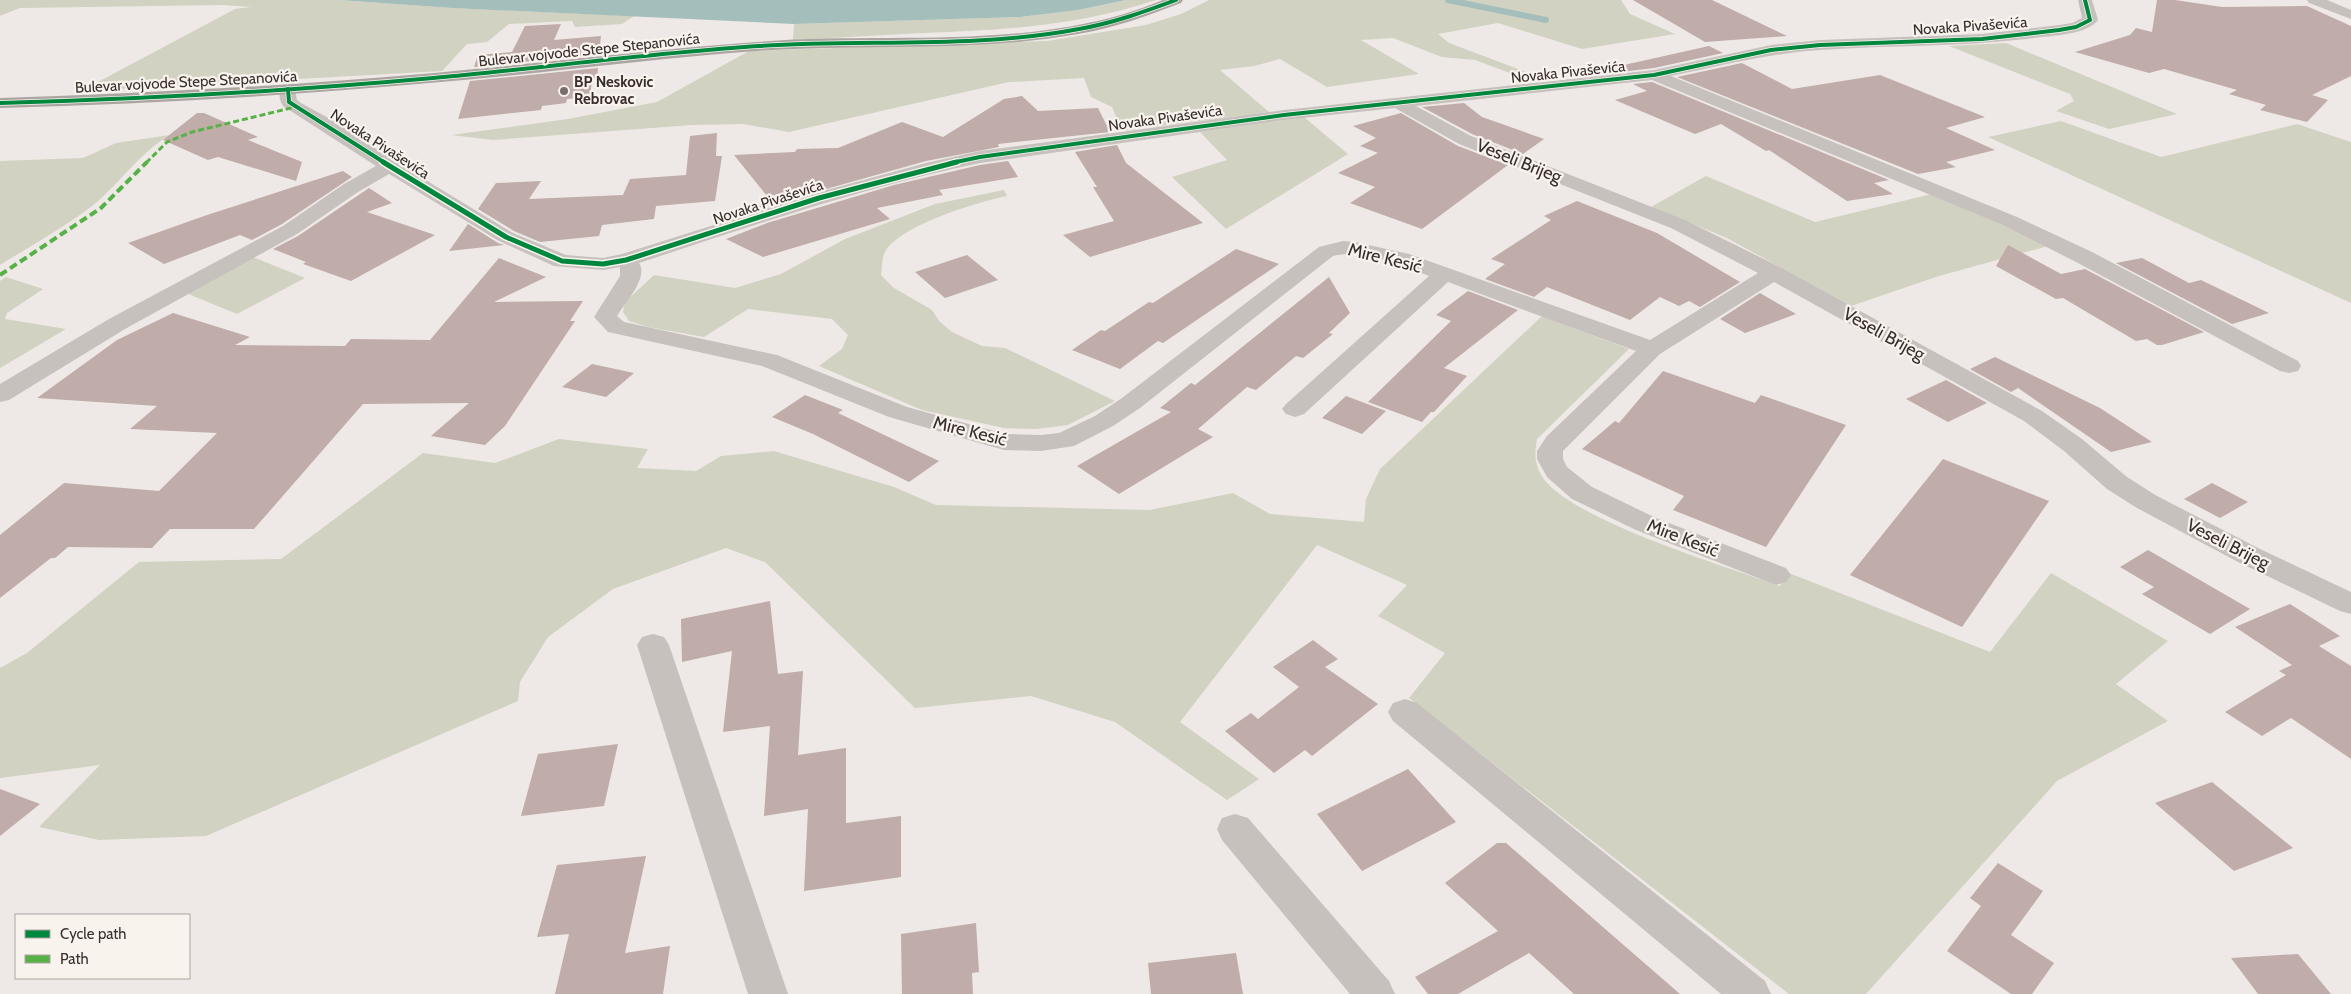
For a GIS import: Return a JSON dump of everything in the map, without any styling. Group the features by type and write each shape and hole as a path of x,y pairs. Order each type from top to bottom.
{"main road":[{"name":"Bulevar vojvode Stepe Stepanovića","path":"0,103 288,89 431,78 760,46 1031,35 1112,22 1144,13 1176,0"}],"street":[{"name":"Novaka Pivaševića","path":"288,89 289,102 295,107 326,124 389,166 506,237 562,262 603,264 626,260 819,198 970,159 1140,133 1396,102 1654,75 1781,49 1982,39 2059,30 2076,27 2090,20 2085,0"},
{"path":"2314,0 2351,15"},
{"path":"1654,75 2010,221 2289,366"},
{"name":"Veseli Brijeg","path":"1396,102 1465,140 1678,224 1774,273 2033,416 2073,445 2117,483 2147,502 2248,555 2351,604"},
{"path":"0,395 116,324 290,230 351,188 389,166"},
{"name":"Mire Kesić","path":"626,260 631,267 631,276 606,317 616,327 769,360 898,412 1004,442 1032,443 1065,440 1118,412 1326,251 1343,247 1365,250 1401,259 1652,349"},
{"name":"Mire Kesić","path":"1774,273 1652,349 1556,442 1550,451 1550,459 1556,471 1582,493 1598,502 1646,524 1776,574"},
{"name":"Mire Kesić","path":"1295,409 1444,274"},
{"path":"653,645 768,994"},
{"path":"1405,712 1751,994"},
{"path":"1235,829 1375,994"}],"green space":[{"path":"0,0 339,0 452,8 634,16 622,24 575,27 572,21 509,24 487,42 467,44 442,71 81,91 235,9 251,7 223,5 20,8 0,16"},
{"path":"1126,0 1156,0 1098,16 1041,25 793,40 794,24 1020,17 1078,10"},
{"path":"1209,0 1621,0 1630,14 1675,34 1582,49 1498,23 1438,34 1449,43 1529,73 1518,76 1475,60 1442,57 1393,38 1361,40 1419,74 1327,87 1280,59 1254,66 1220,70 1269,112 1122,131 1112,107 1091,97 1084,78 1009,82 789,132 743,124 692,125 493,140 451,135 568,119 657,102 749,51 1047,41 1146,25 1181,14"},
{"path":"2006,43 2177,114 2109,129 2056,111 2074,101 2070,94 1949,46"},
{"path":"1304,117 1348,154 1226,229 1172,177 1227,160 1200,132"},
{"path":"2061,121 2161,157 2297,124 2351,142 2351,303 1988,137"},
{"path":"170,135 150,150 86,211 0,265 0,161 83,158 116,143"},
{"path":"1706,176 1815,222 1936,193 2048,246 1939,276 1851,306 1727,238 1651,207"},
{"path":"1004,190 1007,196 960,209 906,233 893,242 885,252 881,275 894,288 932,310 939,321 952,332 982,346 1005,348 1115,401 1068,425 1036,429 1004,428 922,410 819,366 842,349 848,335 832,319 748,309 704,337 648,327 629,321 623,312 625,302 654,275 735,288 781,274 845,239 935,204"},
{"path":"250,256 305,278 237,314 181,291"},
{"path":"6,277 43,289 7,313 5,319 66,329 0,368 0,281"},
{"path":"1542,316 1629,349 1537,439 1536,448 1537,464 1540,473 1555,490 1580,507 1612,524 1687,554 1780,586 1789,573 1990,652 2051,573 2168,641 2116,684 2168,721 2057,781 1866,994 1789,994 1409,698 1445,653 1378,616 1407,585 1317,545 1180,722 1259,779 1227,800 1115,722 1031,696 915,708 765,562 726,548 613,589 548,637 520,682 518,701 206,836 99,840 39,827 100,765 0,778 0,668 27,653 139,562 281,559 423,453 495,463 559,439 648,449 637,468 696,471 721,456 774,451 894,487 936,505 1150,510 1233,493 1270,514 1364,522 1366,499 1380,469"}],"water":[{"path":"339,0 1126,0 1078,10 1020,17 794,24 452,8"}],"building":[{"path":"1633,0 1712,0 1787,36 1705,42"},
{"path":"2157,0 2175,0 2222,7 2307,6 2351,26 2351,76 2312,95 2328,100 2307,122 2260,110 2266,105 2229,94 2237,90 2164,69 2149,73 2075,52 2130,35 2136,28 2152,32"},
{"path":"561,24 554,40 601,36 599,54 474,67 478,55 512,52 525,26"},
{"path":"1709,46 1723,53 1654,68 1612,73 1606,69"},
{"path":"1742,63 1792,89 1880,75 1985,117 1946,128 1995,150 1946,162 1956,167 1918,174 1677,77"},
{"path":"598,68 597,79 592,80 590,97 567,99 566,103 542,106 541,110 458,119 470,81"},
{"path":"1652,82 1889,180 1874,183 1893,194 1847,201 1769,150 1766,151 1721,124 1695,134 1615,100 1647,91 1633,84"},
{"path":"1022,96 1038,111 1098,108 1110,132 998,144 999,147 926,161 755,209 775,195 767,196 734,155 795,152 797,149 838,148 902,122 943,137 1004,99"},
{"path":"1464,103 1482,117 1544,139 1523,154 1472,134 1422,107"},
{"path":"197,113 204,113 258,137 248,140 302,162 296,181 218,157 208,160 163,140"},
{"path":"1401,113 1458,146 1508,165 1422,229 1350,203 1375,187 1338,173 1378,153 1360,146 1376,138 1353,126"},
{"path":"717,133 716,156 722,156 715,201 656,206 654,219 602,225 599,236 540,242 514,231 478,209 496,183 541,181 529,199 623,195 630,179 686,175 690,136"},
{"path":"1117,145 1126,163 1203,223 1090,257 1063,235 1114,221 1093,187 1097,187 1075,152"},
{"path":"1008,161 1018,177 939,190 943,195 877,208 890,219 763,257 726,239 767,223 894,185 980,165"},
{"path":"343,171 352,177 282,224 252,240 240,235 164,264 128,243 207,215"},
{"path":"369,188 392,203 367,212 435,235 351,281 303,264 306,262 273,249 298,236"},
{"path":"1577,201 1657,233 1740,282 1700,307 1689,301 1679,306 1660,297 1630,320 1547,287 1534,297 1485,279 1505,264 1491,259 1551,220 1544,216"},
{"path":"468,224 498,243 504,245 449,251"},
{"path":"2008,245 2061,274 2085,269 2204,332 2162,345 2157,345 2147,339 2136,341 2063,298 2056,299 1996,266"},
{"path":"1236,249 1279,264 1163,343 1158,341 1120,369 1072,350 1101,330 1105,331 1149,302 1153,303"},
{"path":"967,255 998,280 945,298 915,272"},
{"path":"499,258 546,277 494,302 583,301 570,321 575,321 505,426 485,445 431,436 469,403 363,404 254,529 170,529 152,548 68,547 0,598 0,535 64,483 159,491 217,433 130,429 157,406 37,398 117,340 173,313 250,337 235,345 345,346 351,339 430,340"},
{"path":"2142,258 2189,283 2201,280 2269,313 2232,324 2116,263"},
{"path":"1329,277 1350,313 1329,333 1333,334 1303,358 1296,356 1256,390 1247,387 1198,429 1213,437 1119,494 1077,466 1171,412 1160,408 1191,383 1195,385"},
{"path":"1468,291 1518,310 1444,368 1467,376 1434,412 1431,412 1422,422 1368,402 1451,321 1436,315"},
{"path":"1760,293 1796,314 1745,333 1720,319"},
{"path":"1995,357 2100,408 2152,442 2111,452 2018,388 2011,392 1970,369"},
{"path":"592,364 634,373 606,397 562,387"},
{"path":"1663,371 1755,403 1761,395 1846,425 1766,547 1673,510 1684,496 1582,449 1615,421 1619,423"},
{"path":"1946,380 1987,403 1948,422 1906,399"},
{"path":"805,395 843,410 838,413 939,461 909,482 813,434 772,417"},
{"path":"1346,396 1386,411 1362,434 1322,418"},
{"path":"1943,459 2049,501 1962,627 1850,575"},
{"path":"2212,483 2248,502 2220,518 2184,499"},
{"path":"2148,550 2250,609 2210,634 2142,594 2154,587 2120,567"},
{"path":"770,601 778,674 803,671 798,755 846,748 846,823 901,816 901,877 804,891 808,809 764,816 770,726 723,732 732,651 682,662 681,619"},
{"path":"2290,604 2340,636 2319,646 2351,666 2351,759 2291,718 2262,736 2225,712 2286,675 2279,671 2292,665 2235,627"},
{"path":"1313,640 1338,659 1325,667 1378,704 1312,756 1305,750 1274,773 1225,731 1251,713 1258,719 1299,687 1273,667"},
{"path":"618,744 604,806 521,816 538,754"},
{"path":"1408,769 1456,822 1362,871 1317,814"},
{"path":"2212,782 2293,848 2234,871 2155,803"},
{"path":"0,789 40,804 0,836"},
{"path":"1497,843 1506,843 1680,994 1574,994 1529,953 1458,994 1428,994 1415,977 1498,931 1445,883"},
{"path":"646,856 625,953 670,946 663,994 555,994 569,934 537,937 557,865"},
{"path":"1998,863 2043,891 2011,935 2054,963 2032,994 2011,994 1947,951 1981,906 1970,898"},
{"path":"976,923 979,972 972,973 973,994 902,994 901,934"},
{"path":"1236,953 1243,994 1151,994 1148,963"},
{"path":"2298,954 2331,994 2258,994 2231,958"}],"waterway":[{"path":"1448,0 1546,20"}],"marked path":[{"path":"0,275 101,208 167,142 192,132 295,107"}],"cycle path":[{"path":"0,103 163,97 325,87 759,46 1026,37 1079,29 1129,18 1176,0"},
{"path":"288,89 289,102 295,107 326,124 389,166 506,237 562,261 603,264 626,260 819,198 933,167 980,157 1284,115 1654,75 1771,50 1820,45 1982,39 2059,30 2076,27 2090,20 2085,0"}],"place":[{"name":"BP Neskovic Rebrovac","path":"564,91"}]}
